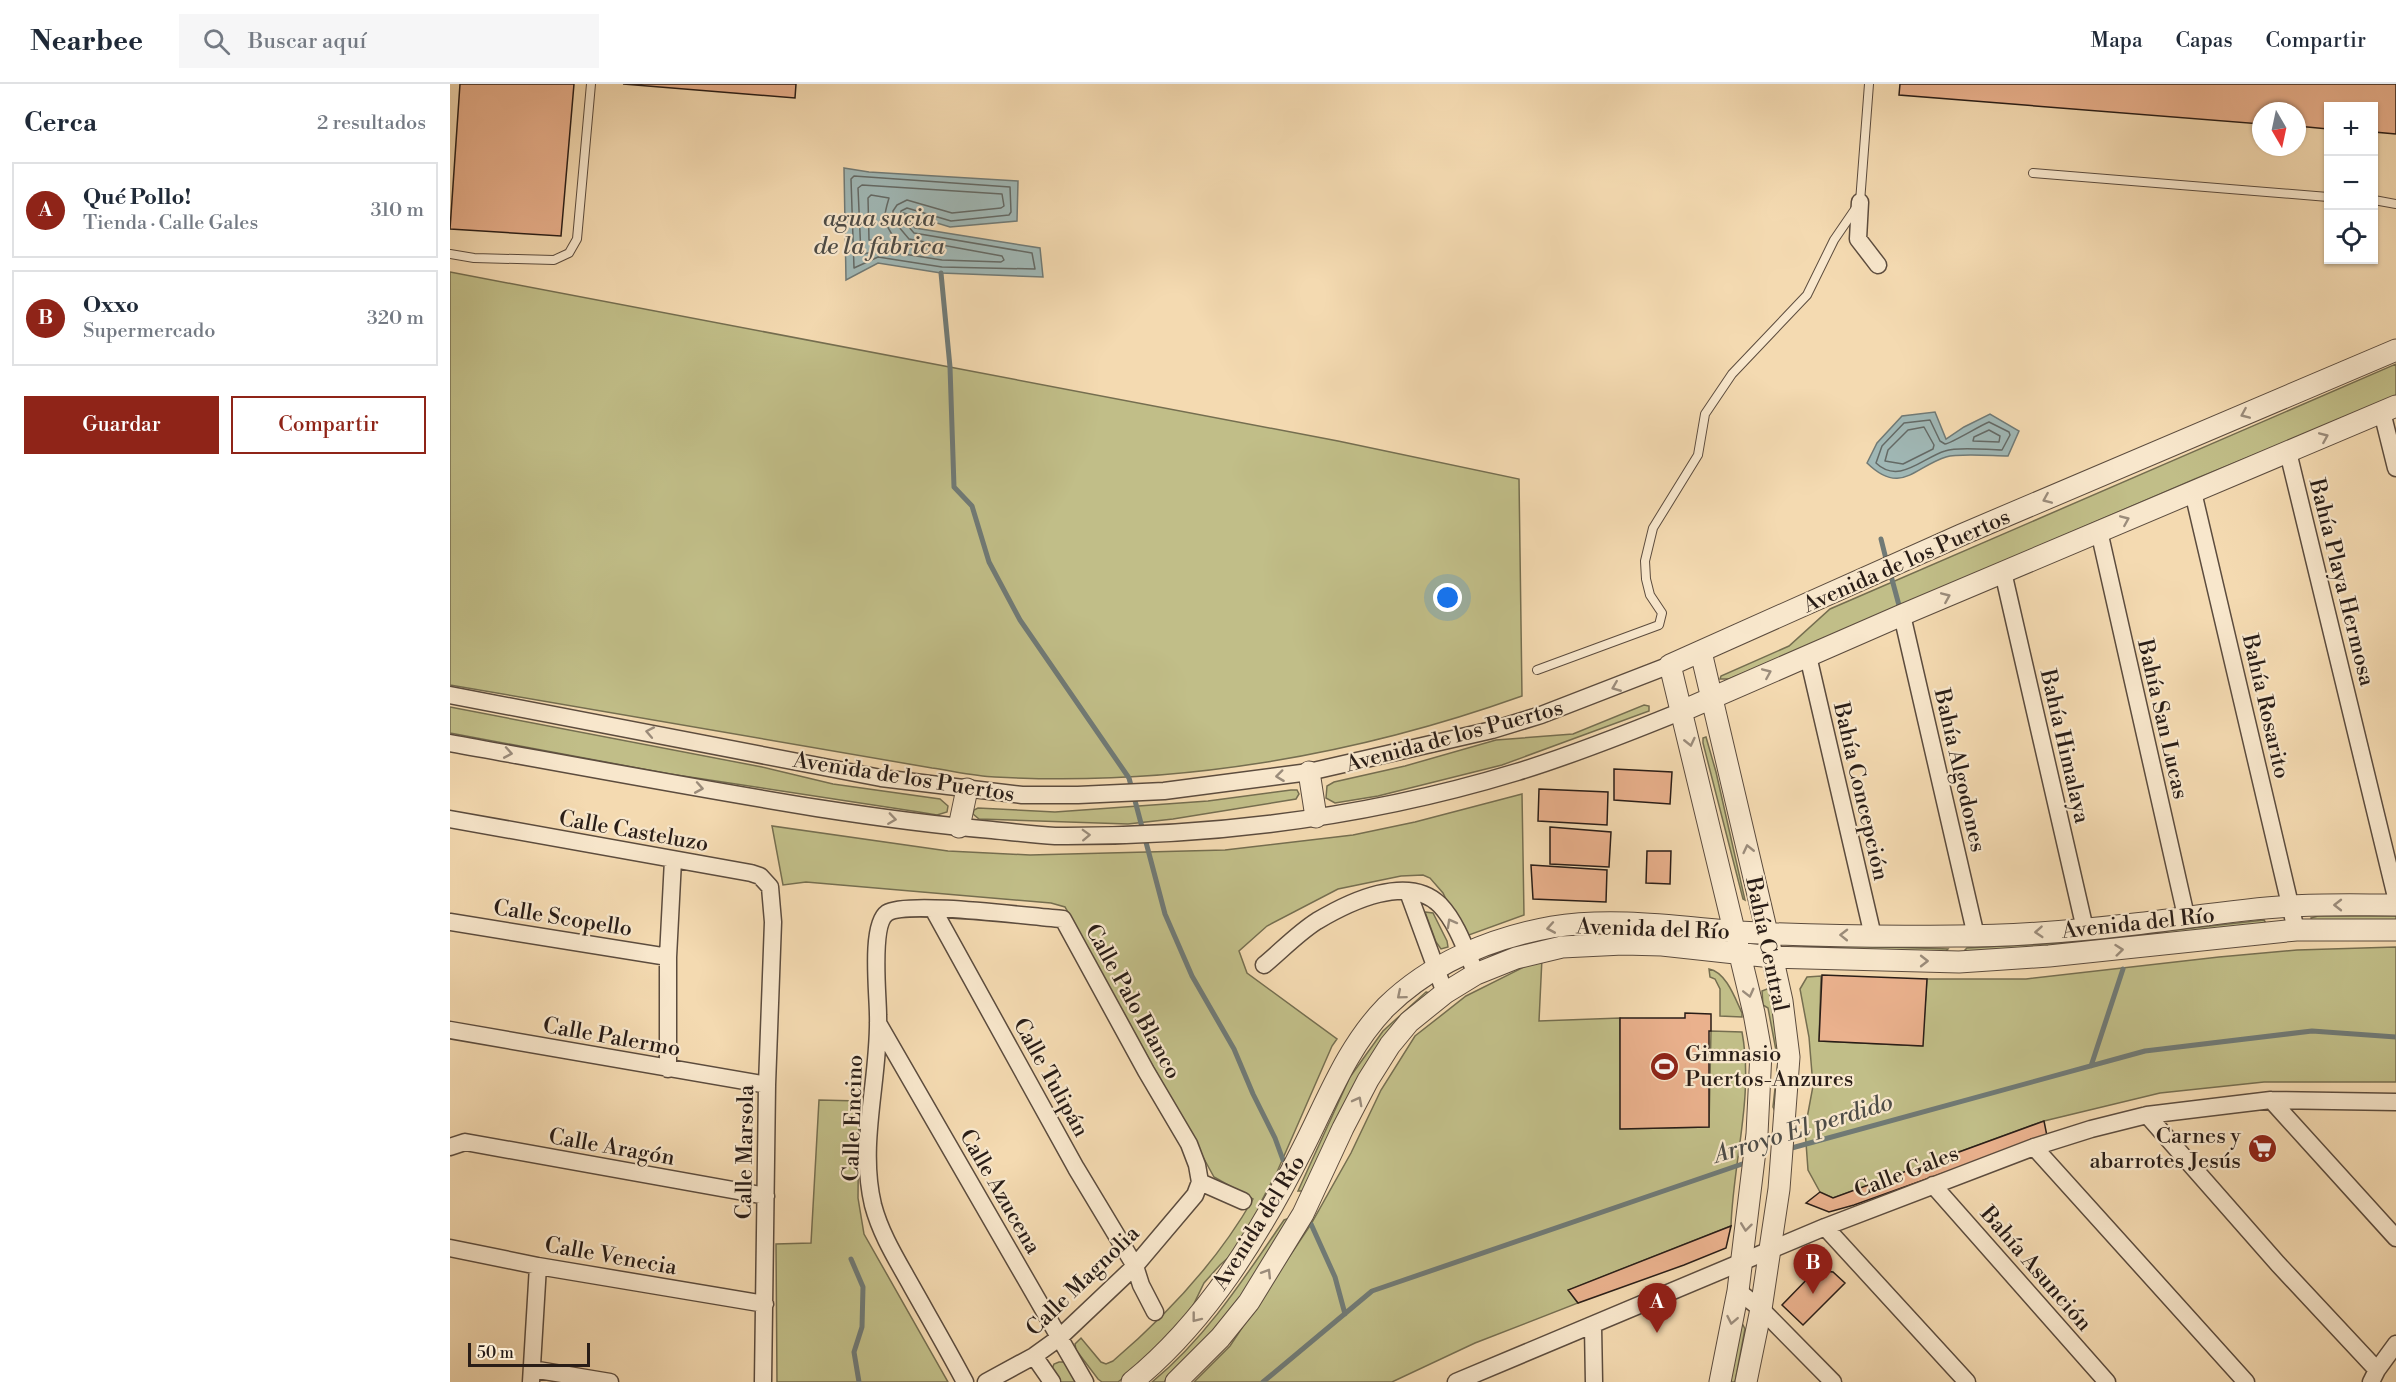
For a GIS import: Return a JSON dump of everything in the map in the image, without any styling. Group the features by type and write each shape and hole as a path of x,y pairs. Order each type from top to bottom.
{"street":[{"path":"1860,202 1858,239 1878,265"},
{"name":"Avenida de los Puertos","path":"450,695 881,778 1022,795 1164,791 1309,772 1492,730 1541,716 1670,665 1867,576 2396,350"},
{"path":"2389,409 2396,468"},
{"name":"Avenida de los Puertos","path":"450,743 842,812 1053,836 1197,830 1316,817 1425,796 1515,773 1603,744 2389,409"},
{"name":"Bahía Playa Hermosa","path":"2288,452 2396,897"},
{"name":"Bahía Rosarito","path":"2193,492 2296,930"},
{"name":"Bahía San Lucas","path":"2099,531 2186,916"},
{"name":"Bahía Himalaya","path":"2003,572 2085,929"},
{"name":"Bahía Algodones","path":"1902,615 1967,936"},
{"name":"Bahía Central","path":"1701,651 1767,933 1782,1002 1790,1057 1779,1189 1771,1251 1746,1382"},
{"name":"Bahía Concepción","path":"1808,656 1873,936"},
{"name":"Bahía Central","path":"1670,665 1735,931 1761,1052 1758,1128 1742,1262 1720,1382"},
{"path":"1309,772 1316,817"},
{"path":"958,827 967,789"},
{"name":"Calle Casteluzo","path":"450,819 760,876 770,887 773,922"},
{"path":"668,1069 668,957 673,860"},
{"path":"1408,891 1445,993"},
{"path":"1264,965 1315,922 1349,904 1382,892 1408,891 1426,895 1448,916 1476,974"},
{"name":"Avenida del Río","path":"1132,1382 1152,1366 1189,1327 1225,1281 1276,1202 1353,1047 1386,1007 1436,968 1467,952 1511,936 1569,925 1611,923 1680,925 1767,933 1967,936 2085,929 2291,906 2396,905"},
{"name":"Calle Palo Blanco","path":"876,941 879,921 886,914 897,909 933,909 1063,919 1146,1071 1189,1144 1197,1165 1197,1188"},
{"name":"Calle Tulipán","path":"933,909 1076,1168 1135,1266 1141,1285 1155,1312"},
{"name":"Calle Scopello","path":"450,922 668,957"},
{"name":"Calle Marsola","path":"763,1382 767,1085 773,922"},
{"name":"Avenida del Río","path":"1176,1382 1220,1338 1249,1302 1303,1214 1343,1128 1385,1054 1409,1022 1445,993 1476,974 1516,958 1562,947 1623,944 1662,945 1772,957 1959,962 2049,956 2296,930 2396,930"},
{"path":"1511,936 1516,958"},
{"path":"1959,962 1967,936"},
{"name":"Calle Encino","path":"876,941 878,1023 868,1172 873,1205 884,1238 965,1382"},
{"name":"Calle Azucena","path":"878,1023 1084,1382"},
{"name":"Calle Palermo","path":"450,1030 767,1085"},
{"path":"2271,1100 2396,1238"},
{"name":"Calle Gales","path":"1456,1382 1825,1227 2034,1147 2091,1129 2147,1116 2271,1100 2396,1102"},
{"path":"2147,1116 2374,1376 2396,1344"},
{"path":"1758,1128 1784,1129"},
{"name":"Calle Aragón","path":"450,1147 465,1142 766,1196"},
{"path":"2034,1147 2246,1382"},
{"name":"Bahía Asunción","path":"1933,1185 2107,1382"},
{"path":"1197,1188 1243,1201"},
{"name":"Calle Magnolia","path":"986,1382 1034,1356 1059,1338 1135,1266 1197,1188"},
{"path":"1276,1202 1303,1214"},
{"path":"1825,1227 1967,1382"},
{"name":"Calle Venecia","path":"450,1248 538,1266 765,1304"},
{"path":"538,1266 531,1375 610,1382"},
{"path":"1738,1291 1761,1309 1833,1382"},
{"path":"1593,1326 1594,1382"},
{"path":"1034,1356 1052,1382"}],"lane":[{"path":"450,254 474,258 554,260 569,253 577,239 591,84"},
{"path":"1537,670 1659,625 1662,613 1650,595 1646,579 1646,561 1653,528 1698,455 1705,414 1732,374 1807,295 1834,240 1860,202 1869,84"},
{"path":"2033,173 2324,196"},
{"path":"2378,201 2396,204"}],"shaded area":[{"path":"450,272 1338,441 1519,479 1522,696 1394,735 1328,751 1262,763 1196,772 1062,779 971,775 450,685"},
{"path":"2396,364 2396,397 2195,479 1739,675 1729,679 1720,679 1721,676 1789,646 1830,609"},
{"path":"1644,705 1649,706 1649,711 1502,765 1378,796 1335,803 1326,798 1327,786 1334,782 1405,766 1496,740 1573,734"},
{"path":"450,707 762,767 833,784 940,799 948,806 947,812 937,815 670,774 450,733"},
{"path":"1706,737 1745,900 1703,743 1703,738"},
{"path":"1297,790 1299,794 1296,799 1128,824 979,819 973,814 978,808 1055,812 1208,801"},
{"path":"1522,794 1524,915 1469,935 1460,928 1443,893 1430,878 1423,875 1401,876 1338,889 1267,926 1239,951 1247,973 1337,1039 1277,1172 1261,1202 1268,1206 1247,1241 1204,1283 1187,1318 1170,1340 1118,1382 1102,1382 1098,1379 1076,1350 1075,1344 1081,1338 1101,1362 1106,1364 1113,1361 1153,1325 1190,1286 1224,1244 1253,1199 1214,1177 1065,907 1051,903 806,882 783,885 772,826 948,851 1030,855 1225,850 1353,835 1415,822"},
{"path":"1425,912 1433,913 1448,947 1441,949 1436,942"},
{"path":"2318,916 2396,916 2396,921 2312,921 2311,918"},
{"path":"2264,920 2267,925 2265,927 2116,944 2003,952 1966,953 1965,950 1967,948 2104,941 2166,931"},
{"path":"1802,942 1948,949 1943,955 1804,946 1801,945"},
{"path":"2396,947 2396,1082 2264,1082 2160,1093 2044,1121 1833,1198 1820,1192 1808,1170 1805,1129 1813,1086 1809,1037 1800,989 1807,977 1821,976 1819,1041 1922,1046 1927,979 2026,979 2297,950"},
{"path":"1542,958 1539,1021 1620,1018 1621,1129 1709,1127 1711,1031 1742,1032 1746,1080 1731,1226 1569,1290 1578,1303 1475,1343 1392,1382 1194,1382 1230,1346 1311,1224 1351,1153 1381,1090 1415,1036 1466,996"},
{"path":"1709,969 1725,980 1742,1017 1720,1016 1720,989 1715,979 1710,977"},
{"path":"1767,989 1772,991 1785,1061 1777,1116 1773,1107 1778,1061 1768,1008 1763,1005 1762,991"},
{"path":"1426,992 1430,993 1304,1191 1298,1191 1350,1077 1383,1031"},
{"path":"819,1100 859,1101 858,1198 864,1234 948,1382 777,1382 776,1244 811,1243"},
{"path":"1287,1219 1289,1223 1246,1295 1199,1349 1164,1382 1152,1382 1190,1346 1224,1306 1284,1220"},
{"path":"1743,1325 1745,1329 1735,1382 1730,1382 1740,1327"},
{"path":"1065,1362 1078,1382 1060,1382 1052,1369 1054,1364"}],"water":[{"name":"agua sucia de la fabrica","path":"844,168 869,172 1018,181 1017,221 950,227 904,213 915,228 1040,248 1043,277 941,273 878,263 846,280"},
{"path":"1935,412 1946,439 1990,414 2019,431 2008,456 1946,457 1898,478 1879,473 1867,463 1877,443 1902,416"}],"building":[{"path":"460,84 574,84 561,236 450,229"},
{"path":"623,84 796,84 795,98"},
{"path":"1900,84 2396,84 2396,134 2378,132 2378,102 2324,102 2324,129 2306,127 2306,102 2252,102 2252,123 1899,95"},
{"path":"1614,769 1672,772 1670,804 1614,800"},
{"path":"1539,789 1608,792 1607,825 1538,821"},
{"path":"1550,827 1611,832 1609,867 1550,864"},
{"path":"1647,851 1671,851 1670,884 1646,883"},
{"path":"1531,865 1607,870 1606,902 1533,899"},
{"path":"1822,975 1927,979 1923,1046 1819,1041"},
{"name":"Gimnasio Puertos-Anzures","path":"1685,1013 1711,1014 1709,1127 1620,1129 1620,1018 1685,1018"},
{"path":"2044,1121 2047,1136 1854,1205 1829,1212 1806,1203 1820,1192 1833,1198"},
{"path":"1731,1226 1726,1248 1684,1265 1578,1303 1568,1290"},
{"path":"1816,1270 1833,1272 1845,1283 1803,1325 1782,1305"}],"waterway":[{"path":"941,273 950,367 954,487 972,506 989,562 1020,620 1129,778 1165,914 1192,976 1234,1049 1283,1160"},
{"path":"1881,539 1887,563"},
{"path":"1890,572 1900,609"},
{"path":"2091,1066 2123,969"},
{"name":"Arroyo El perdido","path":"1788,1149 2145,1051 2312,1031 2396,1037"},
{"name":"Arroyo El perdido","path":"1263,1382 1372,1291 1748,1162"},
{"path":"1311,1224 1335,1277 1345,1314"},
{"path":"851,1259 863,1287 862,1327 854,1352 859,1382"}],"place":[{"name":"Gimnasio Puertos-Anzures","path":"1664,1066"},
{"name":"Carnes y abarrotes Jesús","path":"2262,1148"},
{"name":"Oxxo","path":"1813,1294"},
{"name":"Qué Pollo!","path":"1657,1333"}]}
